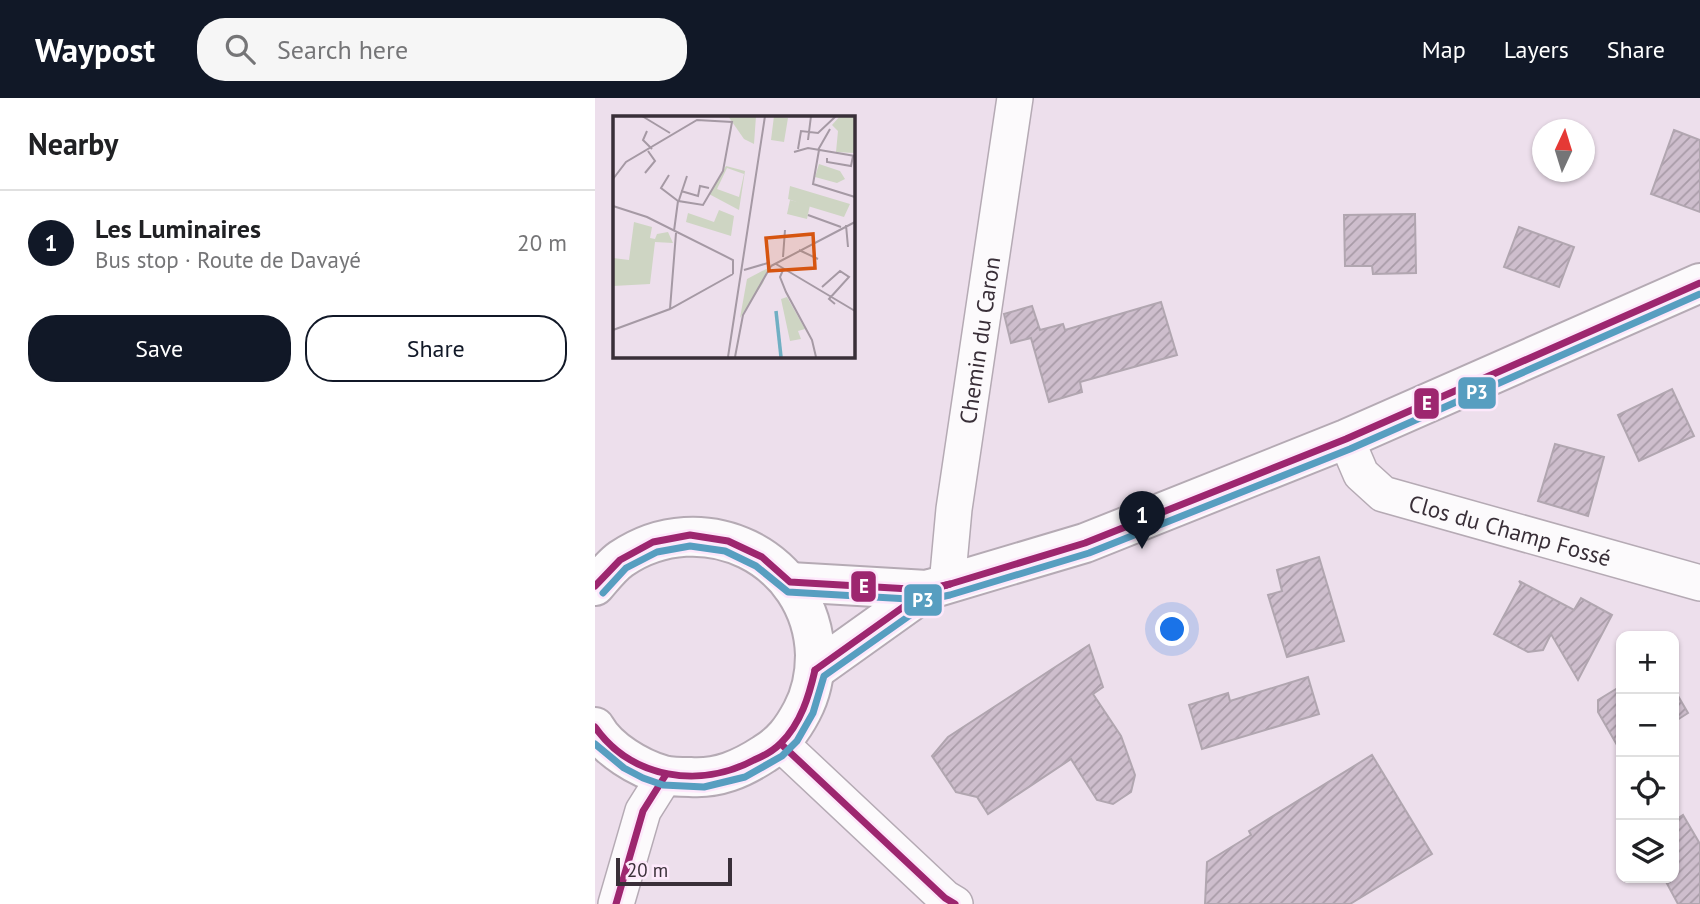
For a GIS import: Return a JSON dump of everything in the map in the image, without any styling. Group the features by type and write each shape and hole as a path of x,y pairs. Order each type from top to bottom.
{"street":[{"name":"Chemin du Caron","path":"937,587 954,509 1015,98"},
{"path":"815,670 937,587 1085,543 1346,439 1700,283"},
{"name":"Clos du Champ Fossé","path":"1346,439 1361,474 1383,494 1700,583"},
{"path":"595,586 620,560 653,542 690,536 728,541 762,556 790,582 806,609 814,639 815,670 808,700 781,744 741,769 703,778 665,776 627,760 595,727"},
{"path":"790,582 937,587"},
{"path":"781,744 947,902"},
{"path":"616,904 643,811 665,776"}],"building":[{"path":"1674,130 1700,140 1700,212 1651,194"},
{"path":"1415,214 1416,273 1373,274 1372,266 1345,266 1344,215"},
{"path":"1519,227 1574,247 1559,287 1504,267"},
{"path":"1161,302 1177,355 1080,382 1082,392 1049,402 1031,338 1011,343 1004,314 1032,306 1040,330 1063,324 1065,330"},
{"path":"1672,389 1694,436 1639,461 1618,415"},
{"path":"1555,444 1604,457 1588,516 1538,501"},
{"path":"1319,557 1344,641 1287,657 1268,595 1282,591 1277,570"},
{"path":"1519,581 1574,610 1581,598 1612,615 1578,680 1551,634 1543,650 1528,652 1494,634 1521,584"},
{"path":"1089,645 1103,687 1093,694 1121,736 1135,775 1131,792 1113,804 1097,800 1071,759 988,814 977,797 956,792 932,756 948,737"},
{"path":"1308,677 1319,714 1202,749 1189,705 1228,693 1230,701"},
{"path":"1616,689 1616,743 1598,712 1598,700"},
{"path":"1679,698 1688,713 1679,719"},
{"path":"1372,755 1432,854 1350,904 1205,904 1207,862 1251,835 1249,831"},
{"path":"1683,815 1700,844 1700,904 1678,904 1667,883 1679,883 1679,818"}],"transit line":[{"name":"E","path":"595,586 620,560 653,542 690,535 728,541 762,557 790,582 927,590 947,585 1085,543 1346,439 1700,283"},
{"name":"P3","path":"603,593 626,568 657,552 690,546 725,551 756,566 788,592 926,600 950,595 1089,553 1350,449 1700,294"},
{"name":"E","path":"815,670 927,590 950,584"},
{"name":"P3","path":"595,744 624,768 663,785 704,787 745,777 782,756 797,741 813,713 824,676 933,599"},
{"name":"E","path":"595,727 610,745 647,768 690,776 733,769 769,753 788,735 803,709 815,670"},
{"name":"E","path":"781,744 945,898 955,904"},
{"name":"E","path":"616,904 643,811 665,776"}],"place":[{"name":"Les Luminaires","path":"1142,549"}]}
